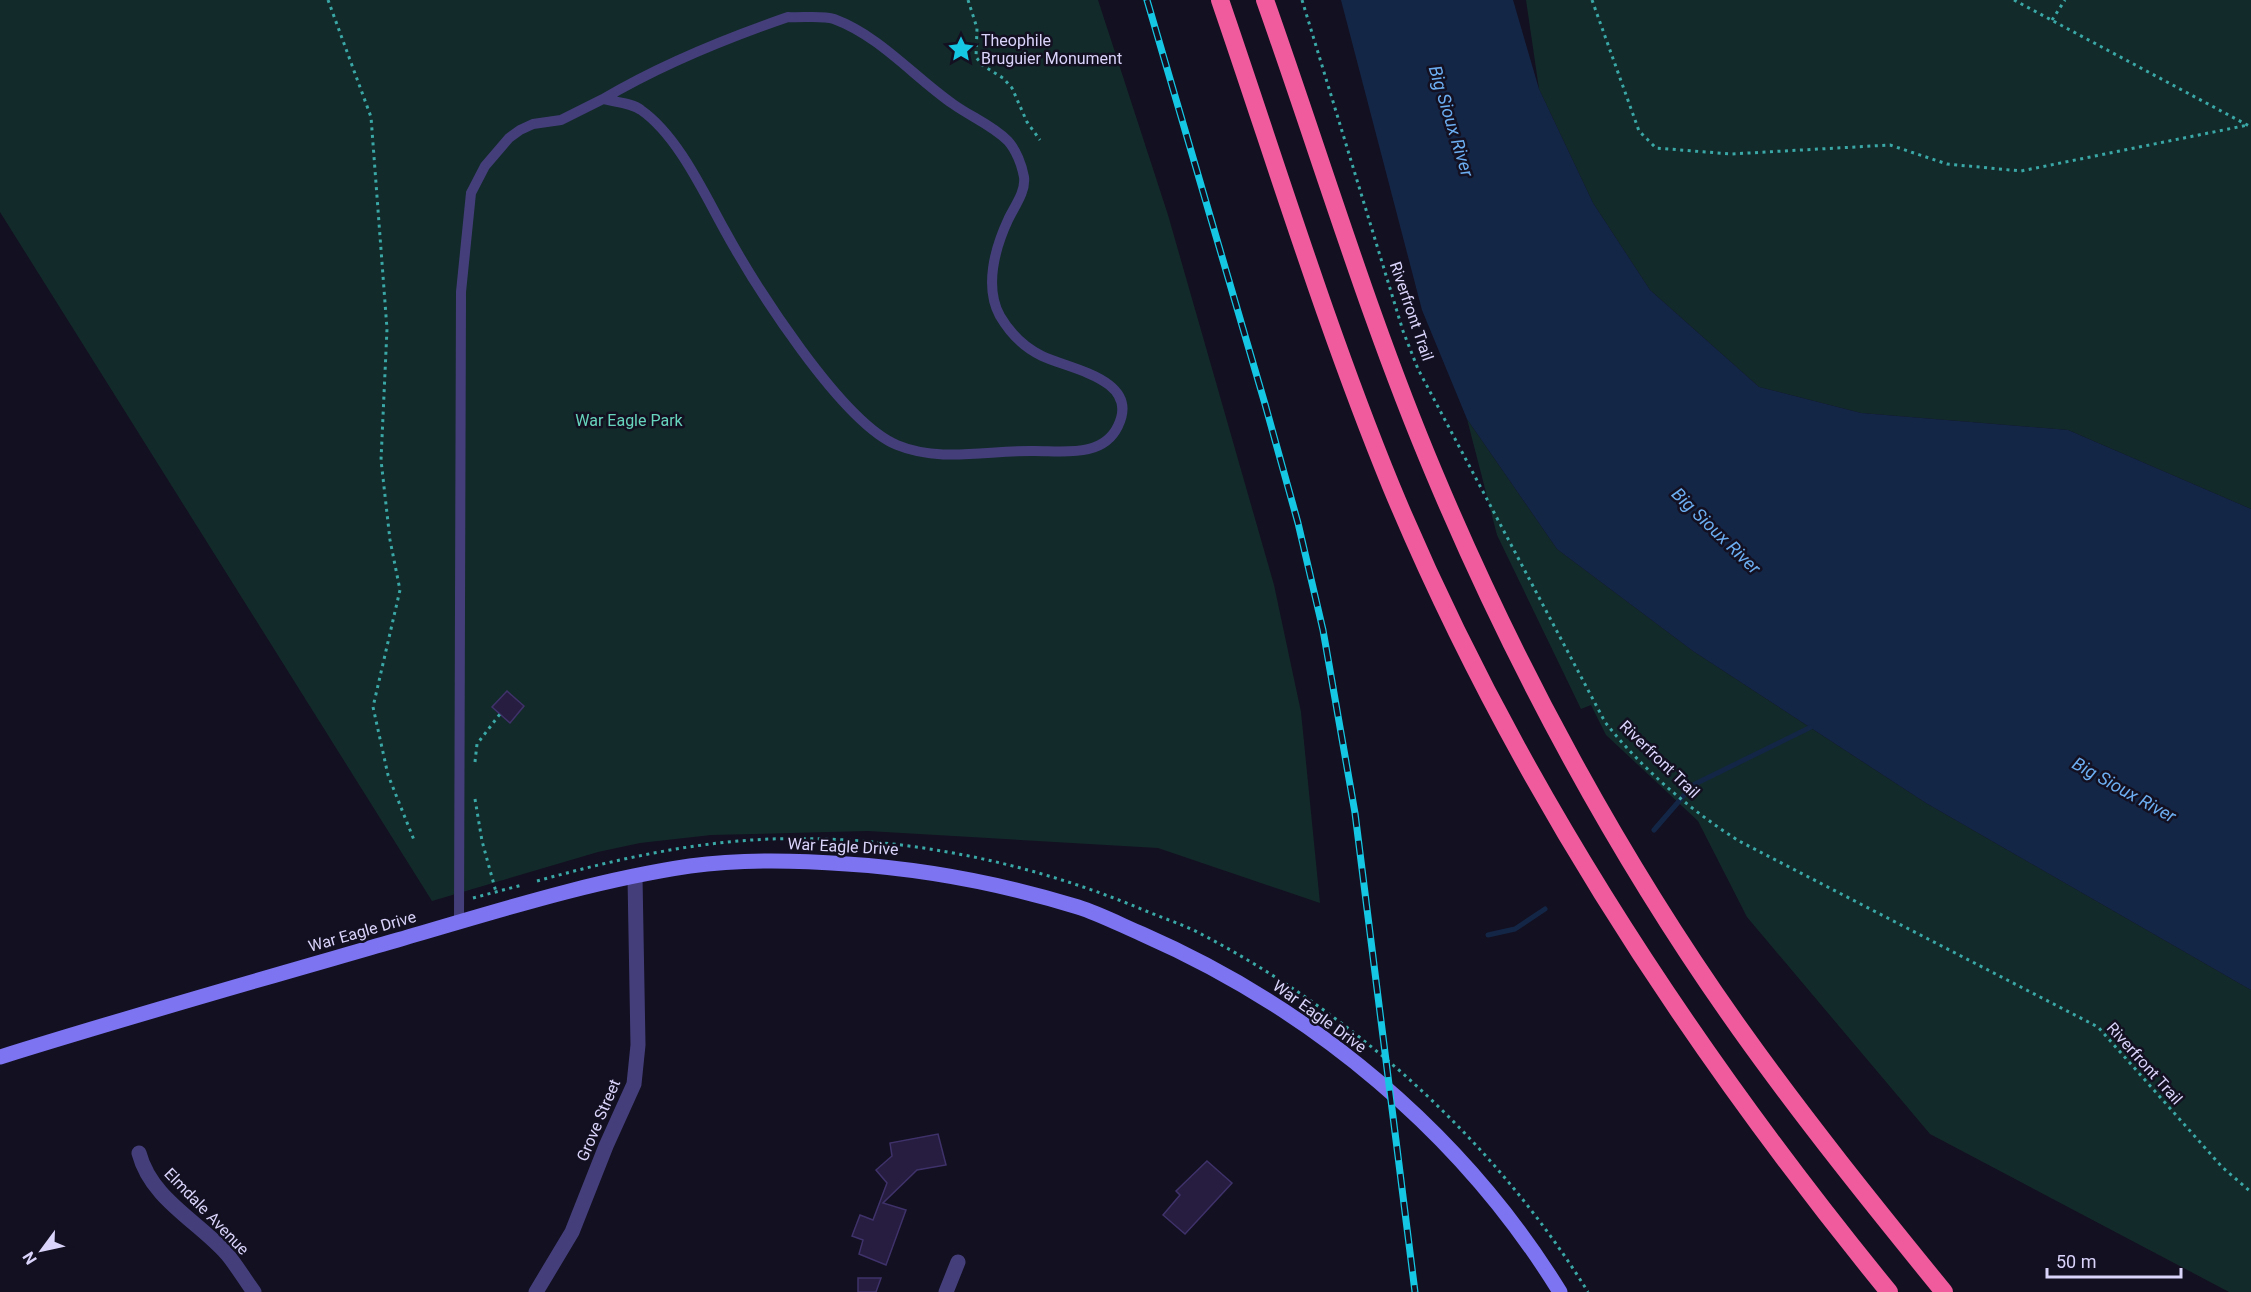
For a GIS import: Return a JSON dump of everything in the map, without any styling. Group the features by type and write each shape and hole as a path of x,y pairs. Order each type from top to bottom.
{"highway":[{"path":"1220,0 1326,318 1392,488 1454,623 1509,732 1624,931 1708,1057 1830,1220 1889,1292"},
{"path":"1265,0 1371,311 1433,472 1475,567 1567,748 1651,894 1740,1029 1944,1292"}],"main road":[{"name":"War Eagle Drive","path":"0,1057 109,1023 459,922 635,877 693,866 794,860 910,868 992,885 1082,908 1188,954 1257,993 1367,1072 1426,1125 1480,1179 1520,1231 1560,1292"}],"street":[{"name":"Grove Street","path":"536,1292 572,1232 606,1146 634,1084 638,1045 635,877"},
{"name":"Elmdale Avenue","path":"140,1153 143,1170 165,1197 226,1253 254,1292"},
{"path":"946,1292 958,1262"}],"lane":[{"path":"459,922 461,292 471,193 485,166 509,138 533,124 561,120 644,75 727,38 788,17 831,18 862,34 955,106 1009,142 1019,159 1025,181 995,252 992,281 996,309 1008,330 1027,348 1043,357 1099,377 1115,388 1122,407 1118,427 1101,445 1075,453 1034,451 933,455 895,445 871,428 849,406 790,335 729,238 697,180 658,125 638,107 603,99"}],"path":[{"path":"328,0 371,117 387,329 381,460 390,540 400,590 373,707 388,775 414,840"},
{"path":"968,0 975,15 976,57 982,65 1003,78 1012,88 1027,122 1040,140"},
{"name":"Riverfront Trail","path":"1302,0 1403,332 1418,369 1605,722 1646,766 1712,824 1762,854 1808,874 2098,1027 2222,1167 2251,1192"},
{"path":"1592,0 1640,131 1656,148 1731,154 1890,146 1947,164 2020,171 2249,126"},
{"path":"2014,0 2249,126"},
{"path":"2052,20 2065,0"},
{"path":"474,771 477,744 500,714"},
{"path":"475,790 482,841 502,910"},
{"path":"1312,1004 1404,1076 1500,1174 1527,1203 1588,1292"}],"green space":[{"name":"War Eagle Park","path":"0,0 1098,0 1168,215 1274,585 1301,712 1320,903 1158,848 868,831 711,835 640,843 598,852 432,901 0,212"},
{"path":"1526,0 2251,0 2251,509 2068,430 1861,413 1759,387 1650,290 1593,203 1539,89"},
{"path":"1467,419 1557,549 1693,651 1926,803 2251,990 2251,1292 2229,1292 1930,1134 1747,917 1698,821 1606,735 1591,705 1581,709 1497,535"}],"water":[{"name":"Big Sioux River","path":"1341,0 1513,0 1539,89 1593,203 1650,290 1759,387 1861,413 2068,430 2251,509 2251,990 1926,803 1693,651 1557,549 1467,419 1422,310"}],"building":[{"path":"507,691 524,706 510,723 492,707"},
{"path":"938,1134 946,1165 917,1170 883,1203 906,1210 886,1265 859,1254 863,1240 852,1236 860,1215 873,1220 887,1183 876,1170 892,1156 890,1143"},
{"path":"1207,1161 1232,1183 1185,1234 1163,1215 1180,1195 1176,1191"},
{"path":"858,1278 881,1278 876,1292 858,1292"}],"waterway":[{"path":"1654,830 1693,785 1811,727"},
{"path":"1488,935 1515,929 1545,909"}],"railway":[{"path":"1147,0 1265,404 1298,523 1323,630 1355,813 1415,1292"}],"place":[{"name":"Theophile Bruguier Monument","path":"961,49"}]}
